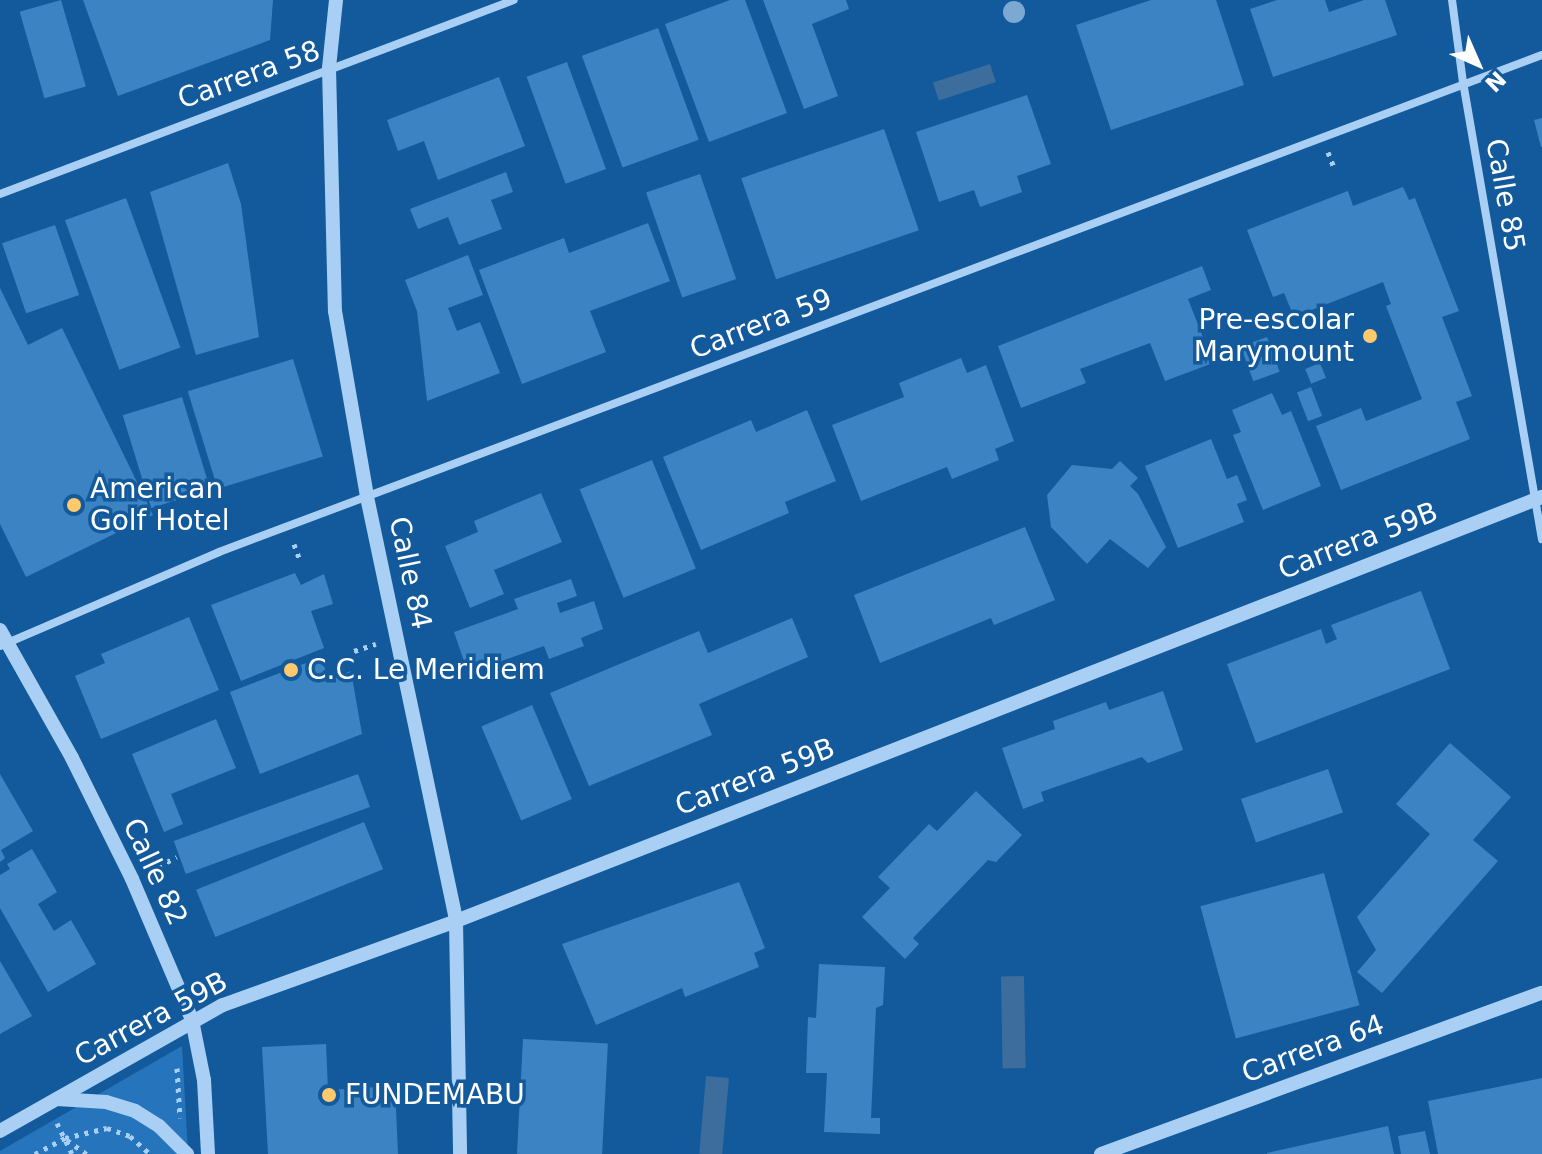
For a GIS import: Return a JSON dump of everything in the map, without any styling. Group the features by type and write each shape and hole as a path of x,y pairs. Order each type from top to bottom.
{"street":[{"name":"Calle 84","path":"336,0 329,68 335,311 367,497 456,921 460,1154"},
{"name":"Carrera 58","path":"0,194 514,0"},
{"name":"Calle 85","path":"1452,0 1463,82 1539,498 1542,539"},
{"name":"Carrera 59","path":"2,639 219,552 1463,82 1542,55"},
{"name":"Carrera 59B","path":"0,1131 223,1005 456,921 1539,498"},
{"name":"Calle 82","path":"2,639 72,758 125,865 192,1020 204,1080 208,1154"},
{"name":"Carrera 64","path":"1101,1154 1542,993"},
{"path":"57,1099 106,1102 135,1111 159,1126 187,1154"}],"path":[{"path":"176,1057 181,1131"},
{"path":"55,1119 72,1154"},
{"path":"35,1154 65,1138 107,1128 130,1136 150,1154"},
{"path":"65,1138 86,1154"}],"shaded area":[{"path":"990,64 996,82 939,101 933,83"},
{"path":"1001,976 1024,976 1026,1068 1003,1068"},
{"path":"182,1046 188,1154 0,1154 0,1151"},
{"path":"706,1076 729,1078 722,1154 699,1154"}],"building":[{"path":"61,0 86,87 44,98 20,12"},
{"path":"83,0 273,0 270,40 118,96"},
{"path":"730,0 745,0 787,113 709,142 665,24"},
{"path":"763,0 846,0 849,9 812,24 838,96 804,109"},
{"path":"1151,0 1216,0 1244,85 1111,130 1076,25"},
{"path":"1277,0 1325,0 1329,12 1364,0 1385,0 1397,35 1273,77 1250,9"},
{"path":"658,28 699,140 623,168 582,56"},
{"path":"567,62 606,169 566,184 527,77"},
{"path":"499,77 525,146 438,180 424,141 398,151 387,120"},
{"path":"1027,95 1051,164 1017,176 1022,192 980,207 974,190 939,202 916,132"},
{"path":"1542,118 1542,147 1541,147 1534,120"},
{"path":"884,129 919,230 776,279 741,178"},
{"path":"228,163 241,204 259,337 196,355 150,192"},
{"path":"506,172 513,192 491,200 502,229 459,245 448,217 418,229 410,209"},
{"path":"700,174 736,279 682,298 646,193"},
{"path":"1403,187 1409,200 1415,198 1459,311 1442,317 1472,396 1456,402 1470,439 1341,490 1316,426 1361,408 1366,421 1422,399 1386,306 1391,304 1383,282 1294,317 1284,293 1273,297 1247,230 1348,191 1353,206"},
{"path":"126,198 180,347 119,370 65,220"},
{"path":"648,223 670,281 590,311 606,352 522,384 479,270 564,238 569,253"},
{"path":"55,225 79,295 26,313 2,243"},
{"path":"468,255 483,295 448,308 457,331 480,322 500,373 427,401 417,311 405,280"},
{"path":"1202,266 1211,290 1188,299 1213,363 1165,381 1150,343 1080,369 1086,383 1021,408 998,346"},
{"path":"0,288 28,345 62,328 153,515 26,577 0,524"},
{"path":"1267,337 1280,372 1253,381 1241,347"},
{"path":"961,358 967,373 986,365 1014,441 995,449 999,460 952,479 947,467 861,501 832,425 904,397 899,383"},
{"path":"293,359 323,457 218,489 188,391"},
{"path":"1320,363 1326,378 1311,384 1305,369"},
{"path":"1311,387 1322,416 1308,421 1297,392"},
{"path":"1272,393 1282,415 1291,411 1321,486 1263,510 1233,435 1241,432 1232,410"},
{"path":"182,397 210,490 151,508 123,415"},
{"path":"807,410 836,481 785,502 789,513 701,550 663,457 751,420 756,432"},
{"path":"1211,439 1227,479 1237,475 1247,500 1237,504 1244,522 1178,548 1145,466"},
{"path":"652,460 696,568 624,598 580,489"},
{"path":"1120,461 1138,478 1130,486 1138,494 1166,547 1148,568 1110,539 1087,564 1051,527 1047,495 1072,465 1112,469"},
{"path":"541,493 562,542 494,570 504,594 470,608 445,546 478,532 474,521"},
{"path":"1025,527 1055,600 994,625 991,618 880,663 854,595"},
{"path":"295,573 301,585 324,574 333,604 311,611 324,648 241,681 211,605"},
{"path":"571,579 577,596 557,603 560,613 594,601 603,629 581,638 584,646 549,659 544,646 468,673 454,632 518,609 514,599"},
{"path":"1421,591 1450,669 1256,743 1227,664 1321,629 1326,644 1337,639 1331,625"},
{"path":"189,617 219,690 101,739 75,676 105,663 101,654"},
{"path":"792,618 808,657 699,704 712,735 589,786 550,693 699,631 708,653"},
{"path":"322,657 328,680 351,671 362,734 260,774 230,692"},
{"path":"1163,691 1183,750 1148,763 1142,757 1041,792 1044,801 1023,809 1002,748 1055,729 1053,721 1106,702 1109,710"},
{"path":"532,705 572,799 521,820 481,726"},
{"path":"216,719 236,768 171,794 183,824 164,832 132,754"},
{"path":"1450,743 1511,797 1473,840 1498,861 1382,993 1357,972 1376,950 1357,917 1430,834 1396,804"},
{"path":"1328,769 1343,812 1256,842 1241,799"},
{"path":"0,774 33,831 1,850 5,858 0,862"},
{"path":"358,774 370,807 186,874 174,841"},
{"path":"976,791 1022,835 996,862 988,860 913,938 919,944 905,959 862,917 890,888 878,877 929,824 937,831"},
{"path":"364,822 383,869 215,937 196,890"},
{"path":"32,849 57,892 38,904 54,931 71,920 96,964 48,992 0,908 0,875 10,869 7,864"},
{"path":"1324,873 1359,1005 1236,1038 1200,906"},
{"path":"739,882 765,948 754,953 759,967 685,997 682,988 596,1025 562,944"},
{"path":"0,961 32,1016 0,1034"},
{"path":"819,964 885,967 883,1005 876,1008 871,1118 880,1118 880,1134 824,1132 827,1073 806,1073 808,1017 816,1018"},
{"path":"523,1039 608,1043 602,1154 517,1154"},
{"path":"326,1044 328,1090 395,1086 398,1154 268,1154 262,1047"},
{"path":"1542,1078 1542,1154 1438,1154 1428,1101"},
{"path":"1388,1126 1394,1154 1267,1154 1267,1153"},
{"path":"1425,1131 1430,1154 1401,1154 1398,1136"}],"place":[{"name":"Pre-escolar Marymount","path":"1370,336"},
{"name":"American Golf Hotel","path":"74,505"},
{"name":"C.C. Le Meridiem","path":"291,670"},
{"name":"FUNDEMABU","path":"329,1095"}]}
